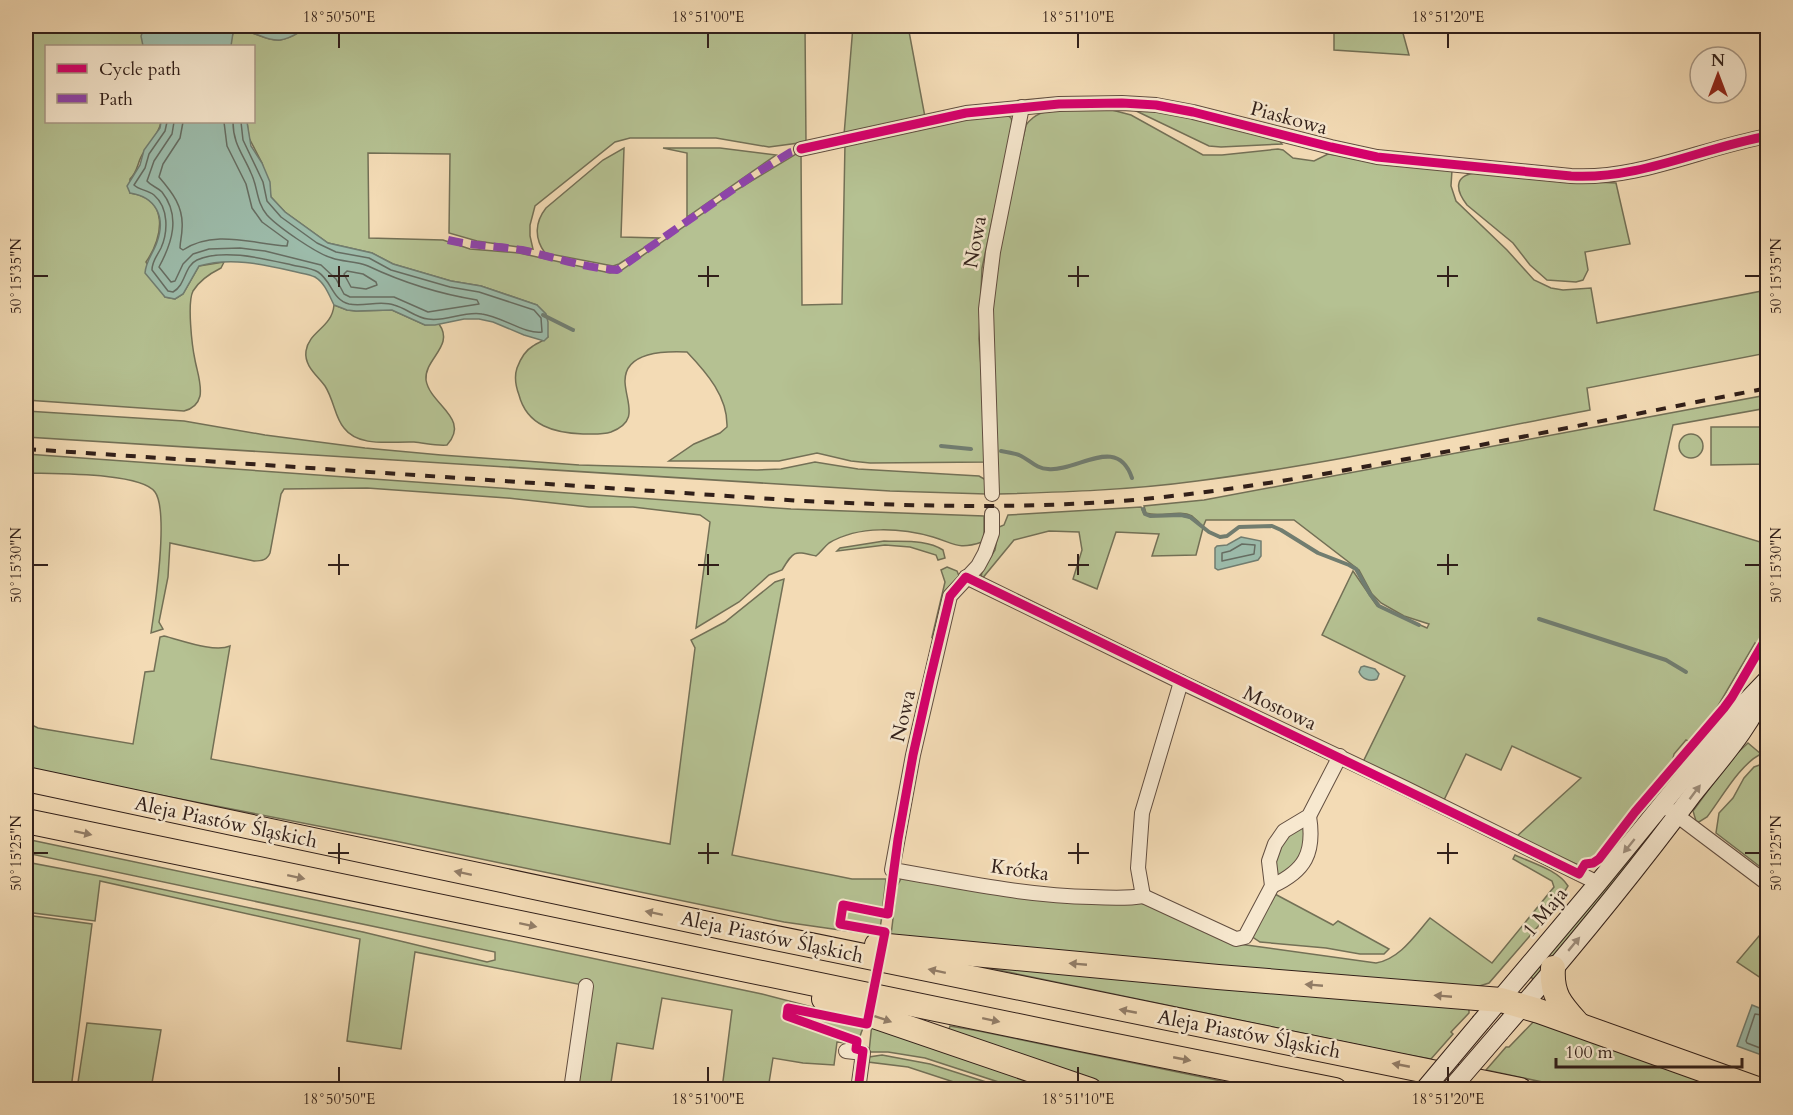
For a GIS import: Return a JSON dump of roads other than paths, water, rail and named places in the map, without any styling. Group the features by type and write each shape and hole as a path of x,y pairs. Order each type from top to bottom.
{"highway":[{"name":"Aleja Piastów Śląskich","path":"26,780 732,929 1520,1089"},
{"name":"Aleja Piastów Śląskich","path":"26,821 1335,1089"},
{"path":"732,929 858,943 1512,1003 1760,1089"},
{"path":"728,966 1090,1089"},
{"path":"1553,968 1552,984 1558,1000 1580,1025"}],"main road":[{"name":"1 Maja","path":"1424,1089 1481,1022 1512,1003 1553,968 1746,703 1767,679"},
{"name":"1 Maja","path":"1450,1089 1500,1032 1512,1003 1598,884 1670,810 1754,714 1767,684"}],"street":[{"name":"Piaskowa","path":"801,148 966,113 1059,104 1156,105 1232,121 1300,140 1377,157 1583,177 1627,174 1721,146 1767,136"},
{"name":"Nowa","path":"992,494 986,309 993,252 1022,107"},
{"name":"Nowa","path":"892,870 913,755 950,596 978,566 985,553 992,533 992,514"},
{"name":"Mostowa","path":"966,577 1181,682 1340,756 1598,884"},
{"path":"1181,682 1142,813 1138,868 1143,896 1236,939 1245,937 1272,886 1291,876 1308,854 1312,838 1310,816 1340,756"},
{"path":"1670,810 1767,884"},
{"path":"1272,886 1269,861 1275,844 1284,831 1310,816"},
{"name":"Krótka","path":"892,870 1070,897 1130,898 1143,896"},
{"path":"571,1089 586,986"},
{"path":"846,1051 863,1053 858,1089"}],"water":[{"path":"145,26 311,26 280,40 239,31 233,33 231,45 143,45 141,36"},
{"path":"161,123 247,123 251,146 270,182 271,197 285,212 328,243 372,253 393,264 451,281 481,286 537,305 546,314 548,337 544,341 479,319 425,325 392,310 347,310 334,305 324,286 315,277 246,262 222,262 199,266 183,294 175,299 165,297 145,273 159,233 157,210 146,199 130,193 127,186 140,165 144,150 160,128"},
{"path":"1241,537 1261,541 1261,556 1258,560 1218,570 1215,568 1215,548 1227,545"},
{"path":"1364,666 1375,669 1379,674 1377,679 1369,680 1362,676 1359,672"},
{"path":"1752,1005 1767,1011 1767,1057 1737,1046"}],"waterway":[{"path":"543,315 573,330"},
{"path":"941,446 971,449"},
{"path":"1001,451 1019,455 1048,469 1096,458 1117,458 1125,465 1132,478"},
{"path":"1143,509 1145,514 1150,516 1190,517 1209,532 1220,537 1227,536 1239,527 1272,526 1318,553 1356,569 1379,606 1419,625"},
{"path":"1539,619 1666,660 1686,672"}],"railway":[{"path":"26,449 803,501 1002,506 1081,504 1158,498 1303,477 1457,450 1768,388"}]}
